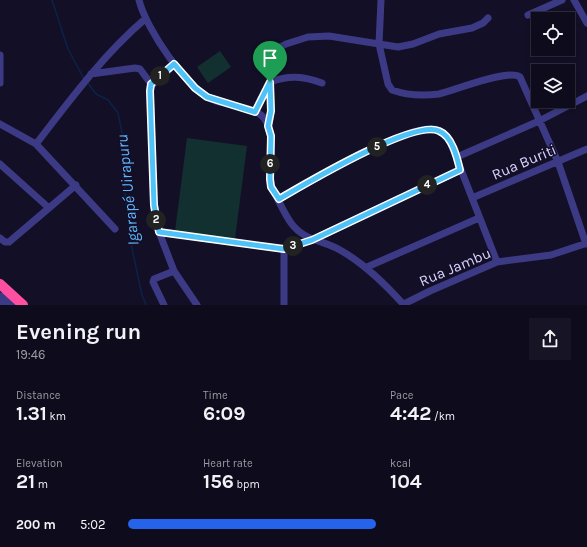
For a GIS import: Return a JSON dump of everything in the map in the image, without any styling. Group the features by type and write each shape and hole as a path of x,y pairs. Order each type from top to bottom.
{"highway":[{"path":"0,284 19,304"}],"street":[{"path":"139,0 145,19 174,64 195,88 207,97 255,112 264,118 271,136 271,187 279,199 291,224 301,234 312,240 341,250 367,267 404,305"},
{"path":"381,0 379,44 390,88 398,92 435,94 466,84 512,75 520,77 558,162 587,243"},
{"path":"528,15 562,0"},
{"path":"574,0 587,23"},
{"path":"268,126 271,111 270,82 272,55 275,50 286,44 319,36 392,47 405,46 439,34 472,28 483,23 488,18"},
{"path":"36,144 88,77 124,36 145,19"},
{"path":"0,55 0,83"},
{"path":"151,84 174,64"},
{"path":"88,77 135,68 140,69 151,84 150,98 154,205 159,232 174,270 197,305"},
{"path":"255,112 270,82 298,76 322,83"},
{"path":"457,157 539,122 587,96"},
{"path":"0,124 36,144 115,228"},
{"path":"279,199 338,166 387,142 412,133 430,129 440,131 447,137 457,157 460,170 497,262"},
{"name":"Rua Buriti","path":"472,198 558,162 587,148"},
{"path":"0,164 49,208"},
{"path":"159,232 284,249 312,240 460,170"},
{"path":"0,238 7,243 76,185"},
{"path":"367,267 479,218"},
{"name":"Rua Jambu","path":"404,305 430,291 497,262 552,255 587,243"},
{"path":"284,249 284,305"},
{"path":"164,305 153,282 154,279 174,270"},
{"path":"0,296 19,304"},
{"path":"0,304 19,304"}],"green space":[{"path":"220,51 231,67 208,83 197,67"},
{"path":"187,138 247,146 235,239 175,231"}],"waterway":[{"name":"Igarapé Uirapuru","path":"52,0 68,49 84,79"},
{"name":"Igarapé Uirapuru","path":"87,82 96,94 108,100 118,113 126,152 125,193 131,244 142,295 146,305"}],"route":[{"path":"174,64 195,88 207,97 255,112 270,82 271,115 268,126 271,136 270,179 271,187 279,199 338,166 387,142 412,133 430,129 440,131 447,137 457,157 460,170 312,240 284,249 159,232 154,205 150,98 151,84 174,64"}]}
